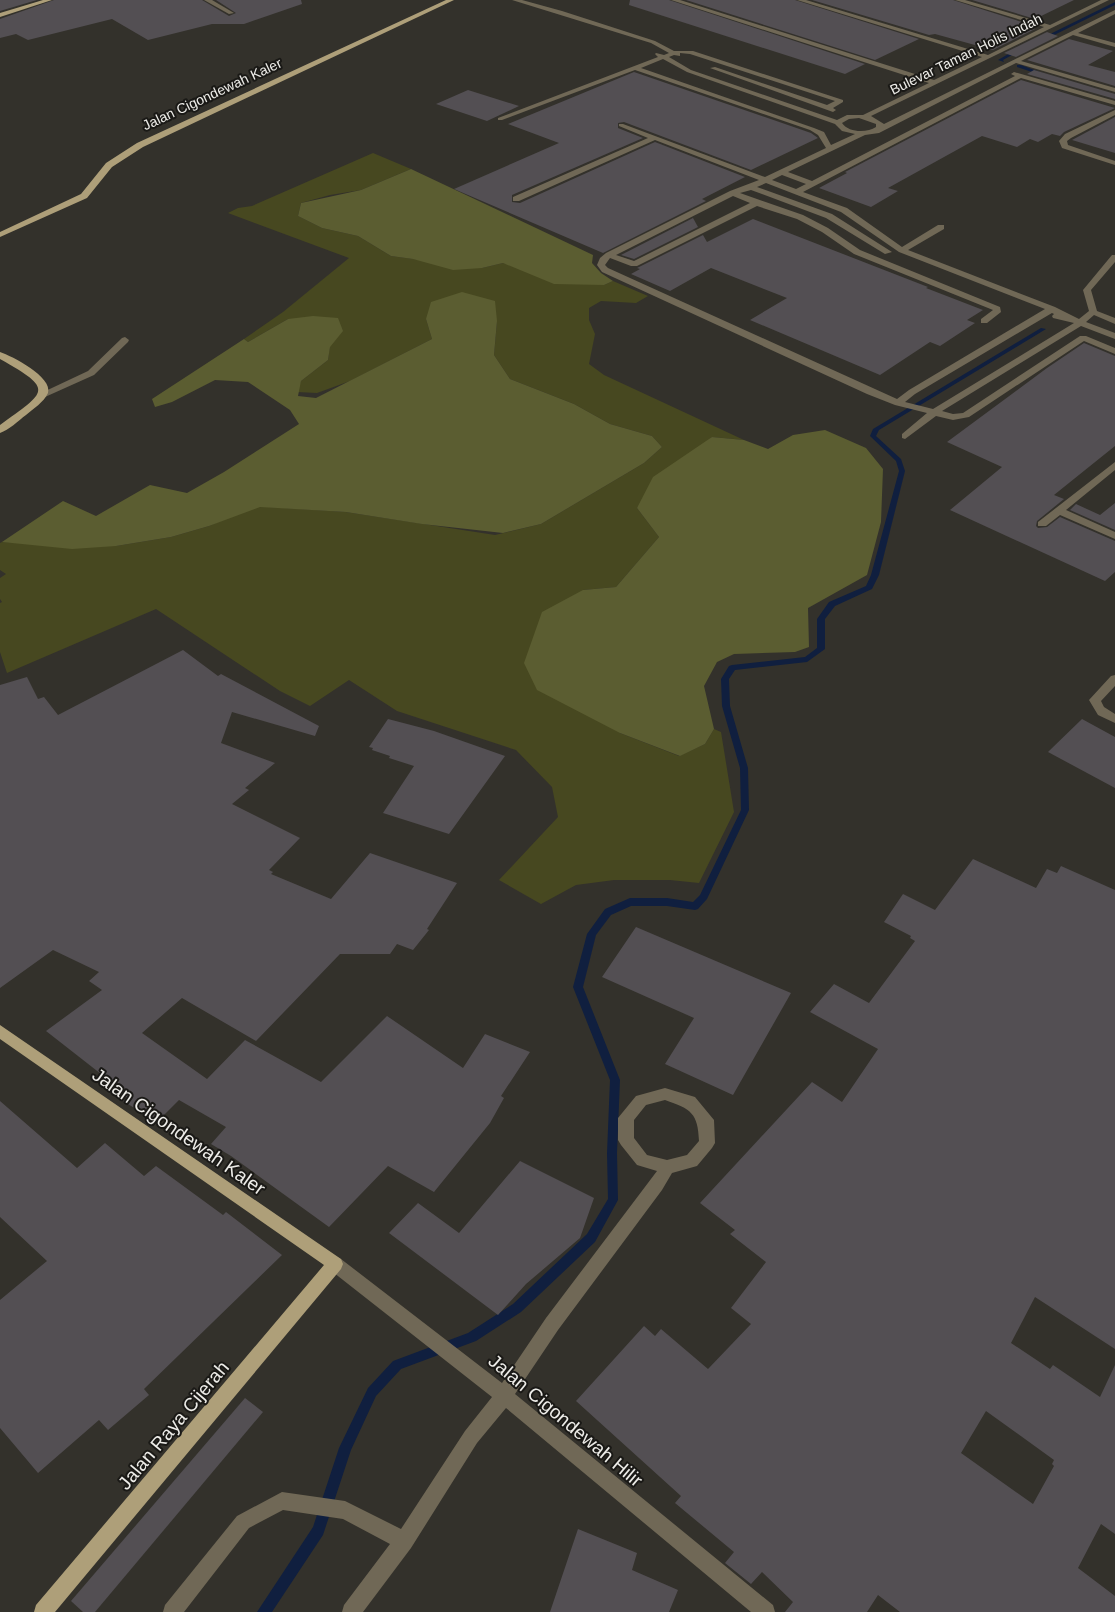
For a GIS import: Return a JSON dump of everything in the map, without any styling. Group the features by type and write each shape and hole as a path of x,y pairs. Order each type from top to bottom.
{"main road":[{"path":"0,15 49,0"},
{"name":"Jalan Cigondewah Kaler","path":"0,236 84,196 109,165 140,145 451,0"},
{"path":"0,355 33,374 41,380 44,388 42,395 0,430"},
{"name":"Jalan Cigondewah Kaler","path":"0,1031 335,1264"},
{"name":"Jalan Raya Cijerah","path":"43,1612 335,1264"}],"street":[{"path":"207,0 231,13"},
{"path":"515,0 560,12 653,42 672,52 827,108 853,116 864,117 880,124 878,129"},
{"path":"674,0 936,83"},
{"path":"803,0 988,57"},
{"path":"958,0 1050,27"},
{"name":"Bulevar Taman Holis Indah","path":"864,117 981,64 988,57 1106,0"},
{"name":"Bulevar Taman Holis Indah","path":"878,129 996,68 1015,61 1115,12"},
{"path":"1072,33 1115,45"},
{"path":"640,38 661,56 689,71 838,123 845,130 863,133"},
{"path":"500,120 672,52 691,52 841,101 827,108"},
{"path":"1015,61 1115,90"},
{"path":"981,64 1115,103"},
{"path":"633,67 818,131 830,149"},
{"path":"797,192 1020,76"},
{"path":"1115,112 1068,136 1062,141 1066,146 1115,163"},
{"path":"798,124 815,116"},
{"path":"838,123 840,120 853,116"},
{"path":"621,124 844,210 860,220 883,240 902,250 1048,311"},
{"path":"899,138 878,129 863,133 751,187 734,193 609,255 603,260 601,265 605,270 861,388 901,404 953,416 966,415 1083,338"},
{"path":"516,199 654,138"},
{"path":"780,172 812,184"},
{"path":"751,187 829,216 898,258 1115,336"},
{"path":"734,193 756,203 800,217 825,230 857,252 997,309 997,312 984,322"},
{"path":"609,255 634,264 756,203"},
{"path":"902,250 941,227"},
{"path":"1094,312 1087,290 1115,257"},
{"path":"901,404 912,392 1048,311"},
{"path":"1094,312 1115,320"},
{"path":"905,436 934,413 1080,323 1094,312"},
{"path":"1067,331 1115,351"},
{"path":"42,395 91,373 125,340"},
{"path":"1042,524 1115,465"},
{"path":"1060,511 1115,536"},
{"path":"1115,679 1095,700 1096,706 1100,711 1115,719"},
{"path":"351,1612 404,1540 471,1437 504,1396 552,1324 657,1185 667,1167 692,1161 707,1143 706,1120 690,1102 665,1094 641,1100 626,1118 626,1140 642,1160 667,1167"},
{"name":"Jalan Cigondewah Hilir","path":"335,1264 478,1374 766,1612"},
{"path":"172,1612 243,1522 282,1502 345,1510 404,1540"}],"shaded area":[{"path":"373,153 411,169 361,190 330,195 301,203 298,216 322,228 358,236 391,256 482,268 503,263 604,285 613,281 648,296 636,303 601,301 589,308 589,320 595,334 589,364 604,375 744,440 712,437 637,508 659,537 616,587 583,590 620,733 679,756 705,744 714,729 721,732 734,812 699,883 670,880 614,880 576,885 541,904 499,880 558,817 552,787 516,750 397,711 349,680 310,706 280,691 156,609 7,673 0,652 0,603 2,602 0,599 0,578 6,574 0,570 0,543 2,542 116,546 171,537 209,526 254,506 346,512 495,535 541,524 644,463 662,447 652,436 610,424 574,404 510,379 494,355 497,321 426,319 432,339 350,381 317,393 297,392 301,381 328,360 330,345 288,319 248,342 244,339 283,312 349,258 228,213 238,208 252,206"}],"green space":[{"path":"411,169 593,255 592,263 601,273 613,281 604,285 554,284 503,263 482,268 453,270 413,259 391,256 358,236 322,228 298,216 301,203 361,190"},
{"path":"462,292 495,301 497,321 494,355 510,379 574,404 610,424 652,436 662,447 644,463 541,524 503,533 422,524 346,512 260,507 209,526 171,537 116,546 72,549 2,542 63,501 96,516 150,485 187,493 224,472 299,424 290,410 248,382 215,380 172,402 155,407 152,399 244,339 248,342 288,319 313,316 338,318 343,331 330,347 328,360 301,381 298,396 316,398 432,339 426,319 431,302"},
{"path":"825,430 866,448 883,469 881,522 867,575 808,608 809,647 795,652 734,654 717,662 704,686 714,729 705,744 680,756 620,733 537,690 524,663 542,612 583,590 616,587 659,537 637,508 653,477 712,437 744,440 768,449 793,435"}],"building":[{"path":"0,0 37,0 0,11"},
{"path":"54,0 202,0 229,16 236,13 216,0 301,0 302,4 244,24 212,24 148,40 112,19 28,40 16,34 0,38 0,19"},
{"path":"630,0 669,0 865,64 845,74 629,5"},
{"path":"686,0 795,0 919,39 875,60"},
{"path":"812,0 953,0 1025,23 1021,25 1035,29 993,50 935,34 929,35"},
{"path":"972,0 1074,0 1035,19"},
{"path":"1047,32 1058,36 1016,57 1004,53"},
{"path":"1069,39 1113,51 1088,65 1115,72 1115,86 1027,60"},
{"path":"1034,70 1115,94 1115,99 1027,74"},
{"path":"634,72 811,133 818,138 751,170 624,122 618,123 618,128 643,138 512,195 512,202 520,203 655,142 745,177 702,199 706,201 603,253 454,189 559,143 508,124"},
{"path":"1021,80 1115,108 1064,132 1060,136 1052,134 1038,142 1030,139 1017,147 982,136 888,188 898,191 871,207 819,188 847,173 845,172"},
{"path":"468,90 519,106 487,121 436,104"},
{"path":"1115,117 1115,153 1072,140"},
{"path":"693,218 698,227 634,259 621,255"},
{"path":"753,219 983,310 967,320 975,323 940,346 930,342 880,375 750,320 787,298 711,268 670,291 631,274 640,269 637,268 703,235 707,242"},
{"path":"1084,343 1115,356 1115,446 1054,495 1064,499 1037,521 1036,526 1038,528 1047,527 1060,517 1115,541 1115,572 1105,581 950,510 1002,467 947,442"},
{"path":"1115,503 1115,530 1070,510 1076,504 1100,515"},
{"path":"183,650 218,676 221,674 319,726 315,736 232,712 221,743 275,763 245,788 249,790 232,804 300,838 269,870 273,872 271,874 331,899 370,853 457,883 427,929 429,930 413,950 397,944 390,954 340,954 256,1041 182,998 142,1033 207,1079 245,1040 321,1082 387,1016 463,1068 485,1034 530,1052 501,1096 504,1098 490,1123 434,1192 388,1166 329,1227 231,1156 211,1144 226,1127 179,1100 157,1122 123,1101 127,1098 97,1077 101,1074 46,1031 102,990 89,981 99,972 53,950 0,988 0,685 27,677 38,699 44,697 58,715"},
{"path":"388,719 434,731 505,756 449,834 383,813 414,766 389,758 390,756 372,750 373,748 369,747"},
{"path":"1082,719 1115,737 1115,788 1048,752"},
{"path":"973,859 1036,888 1047,869 1057,873 1061,866 1115,890 1115,1349 1035,1297 1011,1343 1050,1369 1053,1365 1100,1397 1115,1365 1115,1534 1101,1524 1078,1568 1115,1596 1115,1612 900,1612 878,1595 867,1612 785,1612 793,1602 762,1572 751,1584 725,1563 734,1552 675,1503 681,1496 576,1401 644,1326 655,1336 661,1329 708,1369 751,1324 731,1308 766,1262 730,1234 735,1230 700,1203 812,1082 842,1102 878,1049 810,1012 834,984 869,1003 915,941 910,938 911,936 884,922 903,894 935,910","holes":["986,1411 1054,1460 1052,1464 1054,1466 1033,1504 961,1453"]},
{"path":"636,927 791,993 733,1095 665,1064 694,1018 602,977"},
{"path":"0,1101 77,1168 105,1143 144,1176 156,1166 223,1215 226,1212 282,1255 144,1389 149,1395 108,1430 99,1420 38,1473 0,1428 0,1300 47,1261 0,1217"},
{"path":"520,1161 594,1198 580,1238 526,1284 498,1315 389,1233 418,1203 459,1233"},
{"path":"245,1398 263,1412 95,1612 83,1612 71,1601"},
{"path":"578,1529 637,1553 632,1570 678,1590 669,1612 550,1612"}],"waterway":[{"path":"1042,39 1115,3"},
{"path":"1002,61 1000,60 1019,50"},
{"path":"1019,66 1043,74"},
{"path":"264,1612 318,1530 345,1448 372,1392 397,1365 472,1337 517,1308 591,1238 613,1200 612,1153 615,1080 578,987 592,934 608,912 630,902 667,902 695,906 704,897 745,810 744,768 726,706 725,679 732,668 807,659 821,649 821,619 832,604 869,587 875,575 902,471 899,460 873,436 876,429 1043,329"}]}
